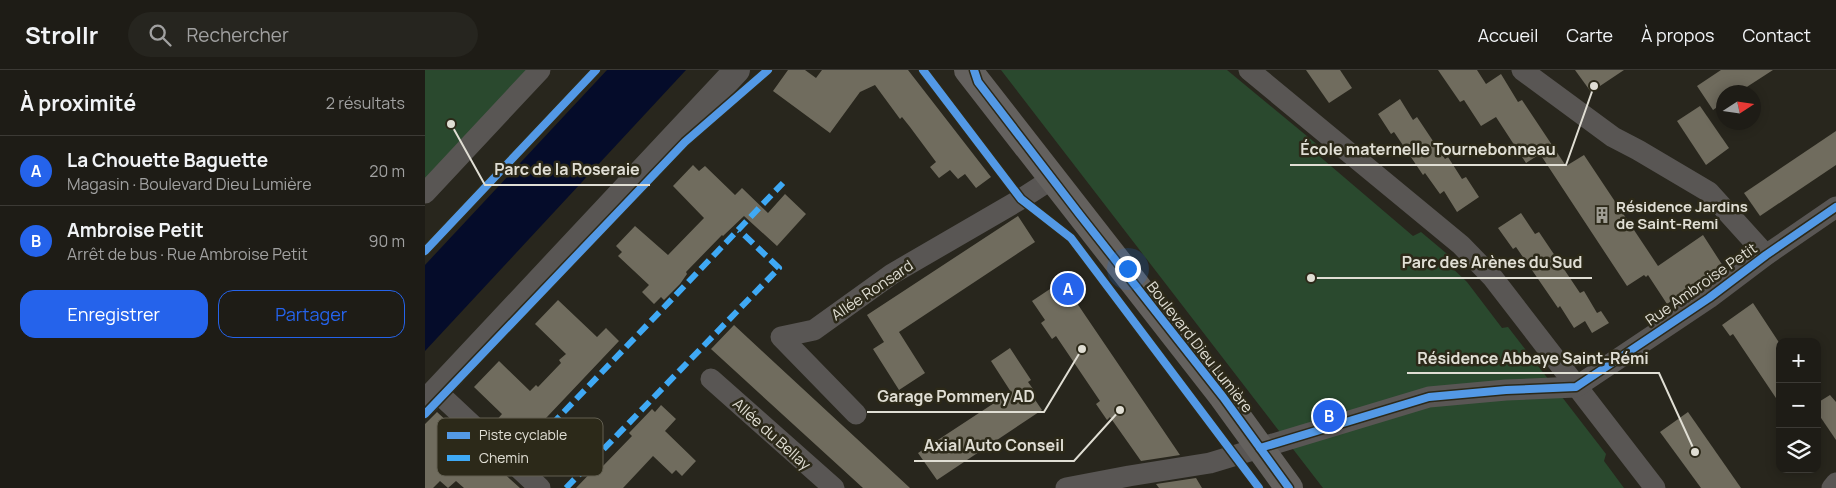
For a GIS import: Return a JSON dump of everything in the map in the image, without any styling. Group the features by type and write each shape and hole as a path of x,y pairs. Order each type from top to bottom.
{"main road":[{"name":"Boulevard Dieu Lumière","path":"973,74 1052,179 1223,396 1289,488"}],"street":[{"path":"425,193 540,70"},
{"path":"456,418 431,397 737,70"},
{"path":"1249,70 1461,245 1493,278 1655,488"},
{"path":"1521,70 1613,137 1709,192 1765,255"},
{"name":"Allée Ronsard","path":"856,414 781,337 814,330 892,274 1052,179"},
{"name":"Rue Ambroise Petit","path":"1576,387 1709,298 1765,255 1836,207"},
{"name":"Allée du Bellay","path":"711,379 834,488"},
{"path":"1066,488 1210,463 1429,397 1506,390 1576,387"},
{"path":"526,476 540,488"},
{"path":"1832,488 1836,483"}],"green space":[{"path":"425,70 529,70 425,179"},
{"path":"1001,70 1227,70 1319,146 1318,155 1413,236 1421,232 1452,258 1450,266 1467,282 1502,328 1508,327 1606,454 1604,461 1624,488 1323,488"}],"water":[{"path":"607,70 686,70 425,351 425,265"}],"building":[{"path":"788,70 805,70 816,78 822,70 908,70 991,177 976,188 965,174 958,179 950,170 939,178 930,167 936,162 902,117 900,119 875,85 860,92 830,133 773,91"},
{"path":"1306,70 1340,70 1352,88 1329,103"},
{"name":"Résidence Jardins de Saint-Remi","path":"1438,70 1477,70 1486,84 1501,74 1518,102 1522,100 1566,166 1584,155 1658,266 1703,235 1723,266 1667,304 1648,275 1646,277 1644,275 1627,286 1540,154 1526,163 1496,117 1481,126 1464,100 1460,102"},
{"path":"1575,70 1624,70 1591,92"},
{"path":"1721,70 1773,70 1750,85 1716,85 1716,108 1713,110 1697,86"},
{"path":"1400,99 1413,120 1417,117 1445,159 1448,157 1462,179 1466,177 1479,197 1457,212 1444,191 1440,194 1425,173 1423,175 1394,132 1391,134 1378,114"},
{"path":"1700,106 1729,148 1706,165 1677,121"},
{"path":"1836,131 1836,165 1760,216 1744,193"},
{"path":"693,165 699,171 705,166 735,195 742,188 768,213 785,194 806,214 777,246 744,216 722,235 686,272 687,274 680,284 664,300 661,297 654,304 642,292 649,285 618,256 622,252 616,246 635,226 668,255 704,218 673,186"},
{"path":"1521,213 1535,234 1539,232 1580,293 1584,291 1597,313 1601,311 1609,323 1592,333 1585,321 1574,328 1560,306 1558,308 1516,247 1513,249 1498,228"},
{"path":"1018,216 1035,242 899,332 925,373 899,390 873,349 884,342 867,315"},
{"path":"1062,281 1180,455 1141,461 1110,417 1107,420 1096,404 1100,401 1056,336 1052,339 1041,323 1045,320 1032,301"},
{"path":"558,300 597,337 606,328 619,341 546,418 498,418 502,414 474,387 499,361 530,391 536,385 538,387 561,363 559,360 566,354 535,324"},
{"path":"1753,303 1776,338 1776,398 1733,334 1730,336 1722,325"},
{"path":"734,325 910,488 863,488 711,349"},
{"path":"1010,348 1031,380 1028,382 1033,389 1029,391 1042,410 937,480 918,453 1011,392 991,361"},
{"path":"1830,395 1836,402 1836,440 1821,418 1821,401"},
{"path":"661,405 676,419 665,431 696,461 682,476 676,470 672,474 653,456 623,488 576,488 588,476 603,476 603,466 632,436 629,433 652,409 655,412"},
{"path":"437,412 444,418 437,418 437,476 507,476 520,488 464,488 456,481 448,488 440,481 433,488 425,488 425,424"},
{"path":"1688,412 1741,488 1701,488 1660,432"},
{"path":"1196,478 1202,488 1159,488 1156,484"}],"marked path":[{"path":"558,418 783,183"},
{"path":"603,450 779,268 739,230"},
{"path":"566,488 578,476"}],"cycle path":[{"path":"425,251 596,70"},
{"path":"425,414 685,142 768,70"},
{"path":"923,70 1021,199 1071,238 1259,488"},
{"path":"974,70 978,82 1223,397 1289,488"},
{"path":"1260,448 1429,397 1506,390 1576,387 1709,298 1766,255 1836,207"}],"place":[{"name":"École maternelle Tournebonneau","path":"1594,86"},
{"name":"Parc de la Roseraie","path":"451,124"},
{"name":"Résidence Jardins de Saint-Remi","path":"1602,215"},
{"name":"Parc des Arènes du Sud","path":"1311,278"},
{"name":"La Chouette Baguette","path":"1068,289"},
{"name":"Garage Pommery AD","path":"1082,349"},
{"name":"Axial Auto Conseil","path":"1120,410"},
{"name":"Ambroise Petit","path":"1329,416"},
{"name":"Résidence Abbaye Saint-Rémi","path":"1695,452"}]}
